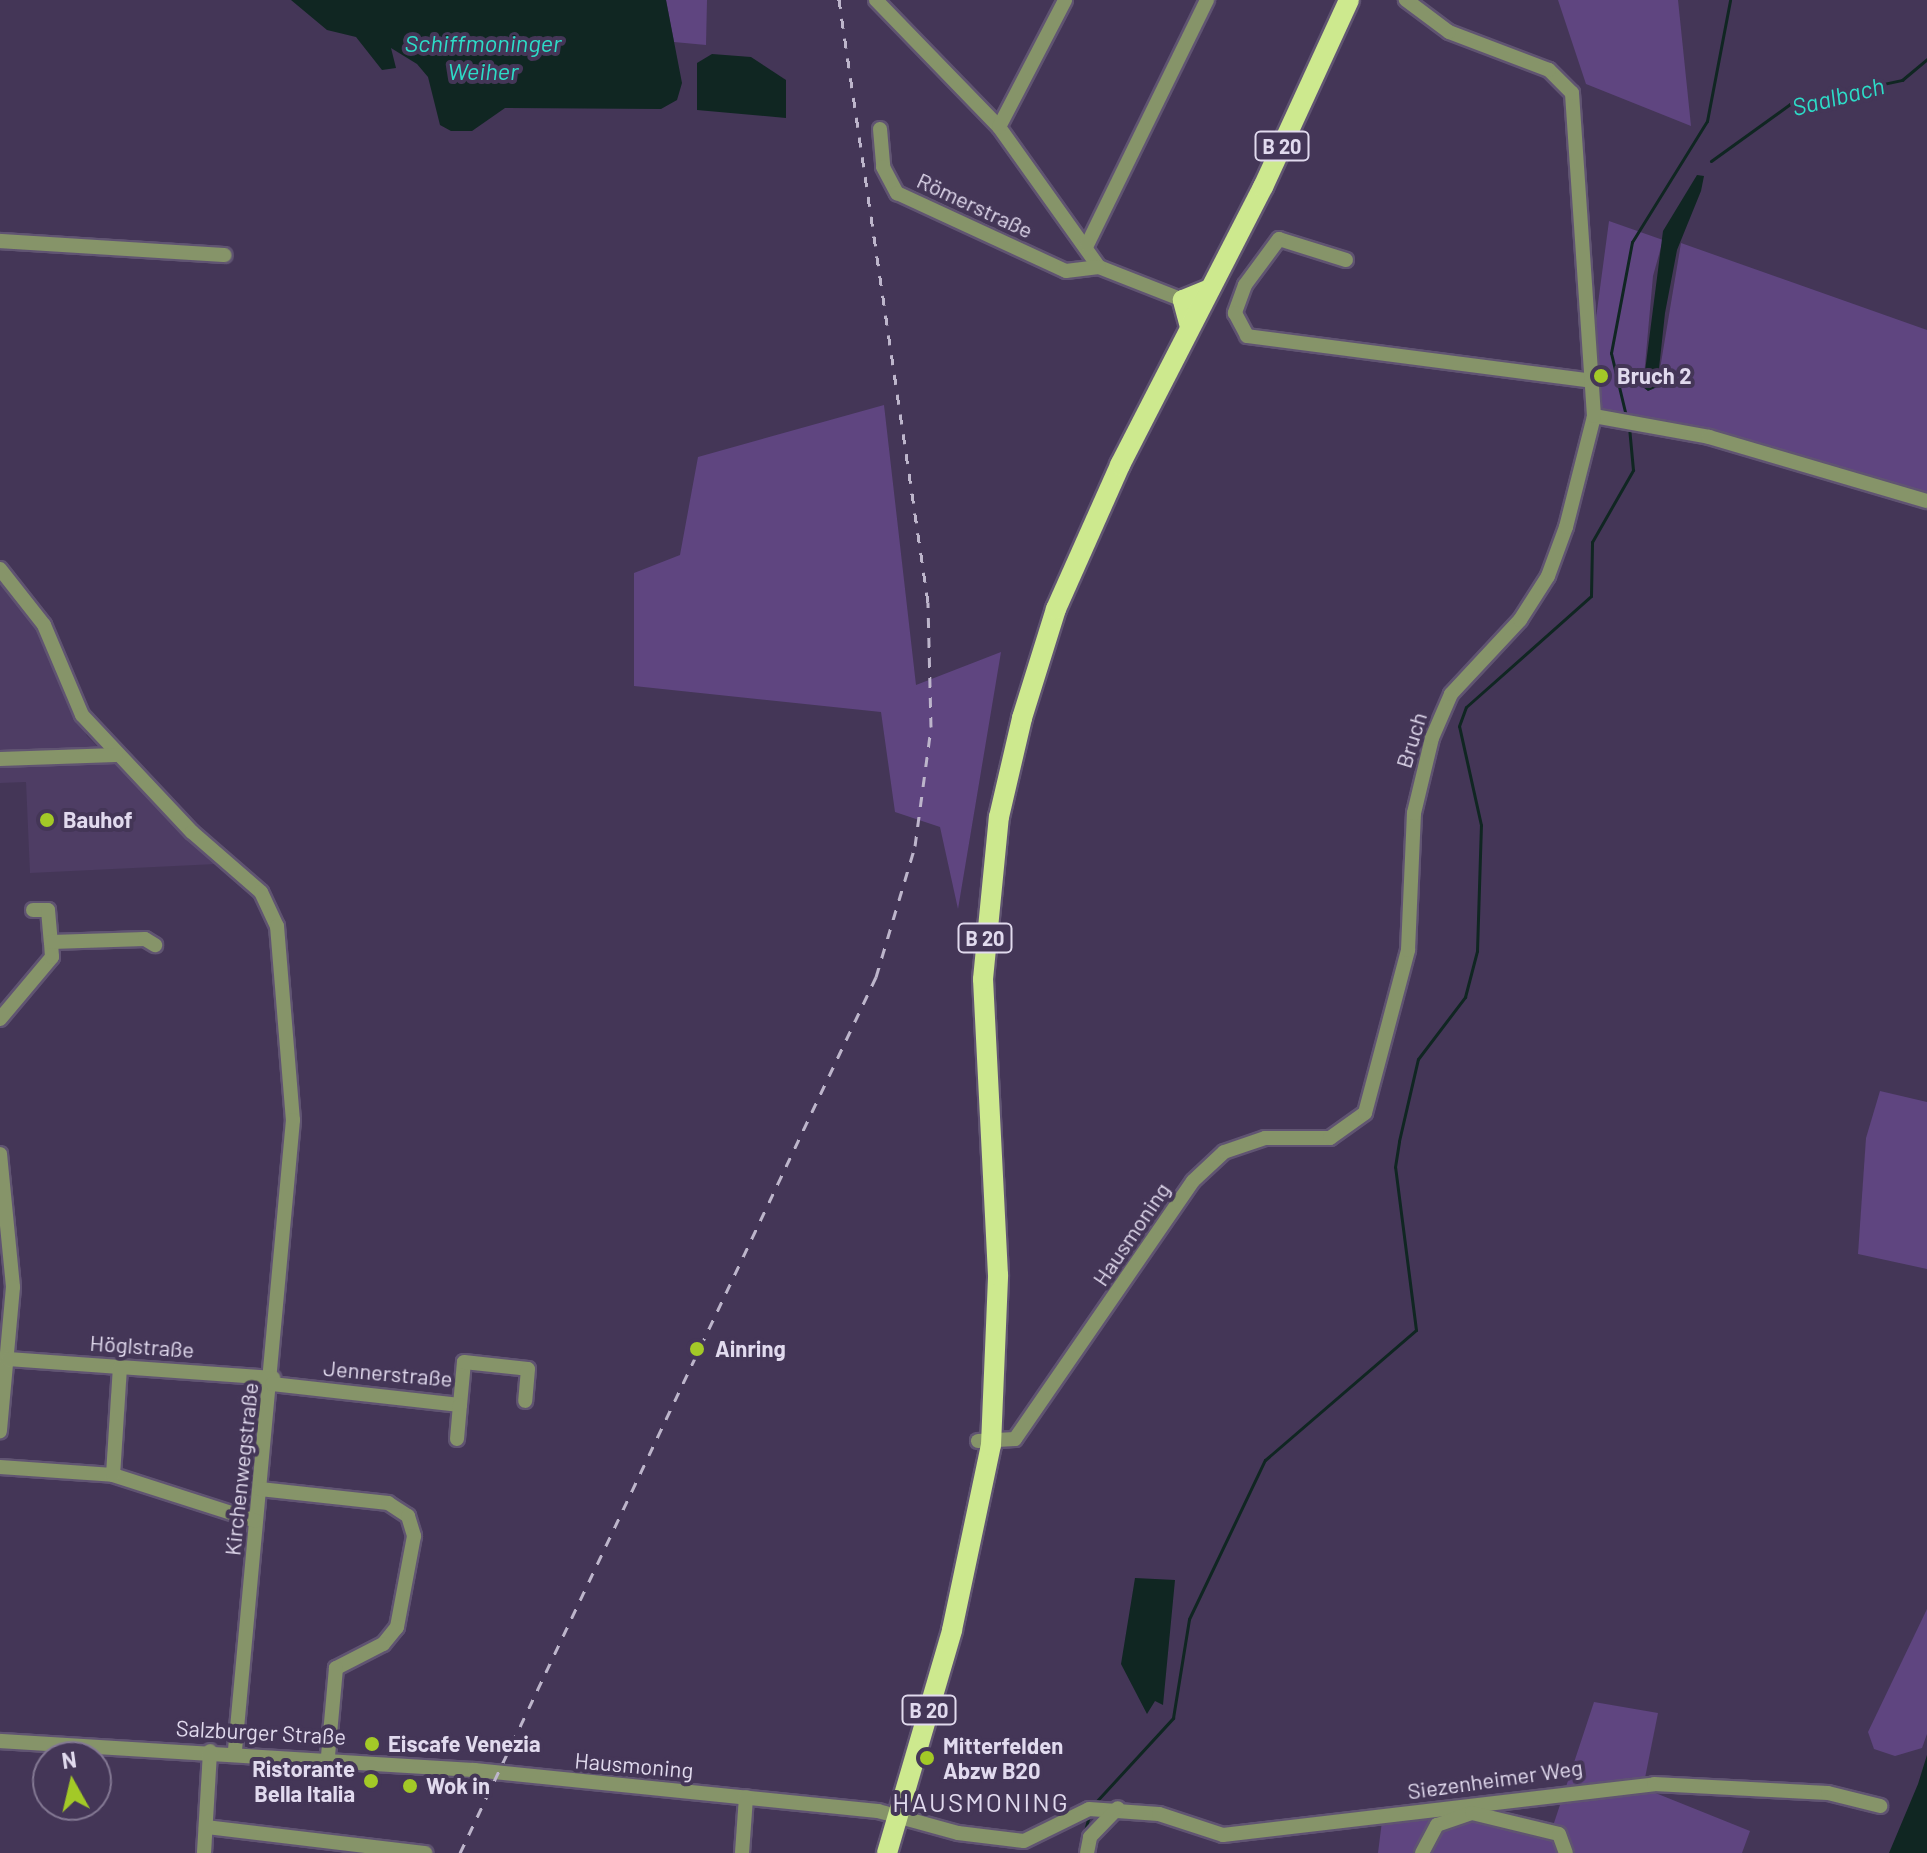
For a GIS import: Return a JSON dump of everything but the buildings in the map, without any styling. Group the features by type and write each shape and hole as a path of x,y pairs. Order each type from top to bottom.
{"main road":[{"name":"B 20","path":"887,1853 957,1608 984,1443 998,1275 982,1055 986,927 1009,769 1056,609 1067,582 1349,0"},
{"path":"1190,327 1183,300 1210,289"}],"street":[{"name":"Römerstraße","path":"876,0 999,127 1087,245 1099,267"},
{"path":"999,127 1065,0"},
{"path":"1087,245 1207,0"},
{"name":"Bruch","path":"1365,1113 1408,950 1414,813 1432,738 1451,694 1520,620 1548,576 1594,416 1572,93 1549,70 1449,32 1406,0"},
{"name":"Römerstraße","path":"880,129 883,167 897,193 1066,271 1099,267 1183,300"},
{"path":"1346,260 1279,239 1245,285 1235,313 1247,336 1592,381"},
{"path":"0,241 225,255"},
{"path":"1594,416 1638,422 1927,501"},
{"name":"Kirchenwegstraße","path":"0,569 44,625 82,715 116,755 273,909 290,1056 289,1194 235,1750"},
{"path":"0,759 116,755"},
{"path":"0,1019 52,957 48,910 33,910"},
{"path":"51,942 155,945"},
{"name":"Hausmoning","path":"984,1443 1015,1439 1193,1181 1224,1152 1265,1138 1330,1138 1365,1113"},
{"path":"0,1154 8,1359 0,1431"},
{"name":"Höglstraße","path":"8,1359 272,1381"},
{"name":"Jennerstraße","path":"272,1381 460,1405 464,1362 528,1369 525,1401"},
{"path":"113,1475 120,1367"},
{"path":"457,1439 460,1405"},
{"path":"0,1467 113,1475 256,1521"},
{"path":"260,1489 388,1503 408,1516 414,1536 397,1627 383,1644 336,1668 328,1756"},
{"name":"Salzburger Straße","path":"0,1741 328,1756 519,1777"},
{"path":"204,1853 210,1751"},
{"name":"Hausmoning","path":"519,1777 746,1797 900,1816"},
{"name":"Siezenheimer Weg","path":"900,1816 1024,1841 1096,1808 1118,1808 1223,1835 1654,1784 1828,1793 1880,1806"},
{"path":"742,1853 746,1797"},
{"path":"1087,1853 1090,1837 1118,1808"},
{"path":"1422,1810 1433,1830"},
{"path":"1422,1853 1433,1830 1472,1813 1559,1834 1566,1853"},
{"path":"206,1827 335,1846 426,1852"}],"shaded area":[{"path":"666,0 707,0 706,45 674,42"},
{"path":"1558,0 1678,0 1691,126 1586,84"},
{"path":"1609,221 1663,240 1653,276 1643,387 1648,391 1657,387 1681,243 1927,330 1927,494 1710,432 1600,409 1594,333"},
{"path":"884,405 916,685 1001,652 958,909 940,827 895,812 881,712 634,686 634,573 680,555 698,457"},
{"path":"0,576 32,618 87,736 216,864 30,873 26,782 0,783"},
{"path":"1880,1091 1927,1102 1927,1269 1858,1254 1866,1138"},
{"path":"1927,1609 1927,1734 1922,1748 1895,1756 1874,1749 1868,1732"},
{"path":"1594,1702 1658,1713 1643,1788 1750,1831 1742,1853 1378,1853 1382,1821 1461,1812 1552,1829"}],"water":[{"name":"Schiffmoninger Weiher","path":"291,0 666,0 682,83 677,100 661,109 505,108 472,131 451,131 440,125 428,77 417,64 391,48 396,68 382,70 356,37 327,30"},
{"path":"712,54 751,57 786,80 786,118 697,110 697,63"},
{"path":"1697,175 1704,176 1677,250 1665,313 1657,387 1648,391 1643,387 1663,231"},
{"path":"1135,1578 1175,1580 1163,1705 1155,1701 1147,1714 1121,1664"},
{"path":"1927,1755 1927,1853 1889,1853 1918,1784"}],"waterway":[{"path":"1626,416 1611,353 1632,242 1707,121 1730,0"},
{"name":"Saalbach","path":"1711,161 1790,104 1902,80 1927,59"},
{"path":"1094,1804 1173,1718 1189,1619 1265,1460 1416,1330 1395,1167 1399,1141 1418,1059 1465,997 1477,951 1481,825 1459,726 1466,707 1591,596 1592,542 1633,470 1629,427"},
{"path":"1079,1853 1089,1815"}],"railway":[{"path":"460,1853 876,977 915,846 931,727 928,602 839,0"}],"place":[{"name":"Bruch 2","path":"1601,376"},
{"name":"Bauhof","path":"47,820"},
{"name":"Ainring","path":"697,1349"},
{"name":"Eiscafe Venezia","path":"372,1744"},
{"name":"Mitterfelden Abzw B20","path":"927,1758"},
{"name":"Ristorante Bella Italia","path":"371,1781"},
{"name":"Wok in","path":"410,1786"}],"district":[{"name":"HAUSMONING","path":"981,1802"}]}
